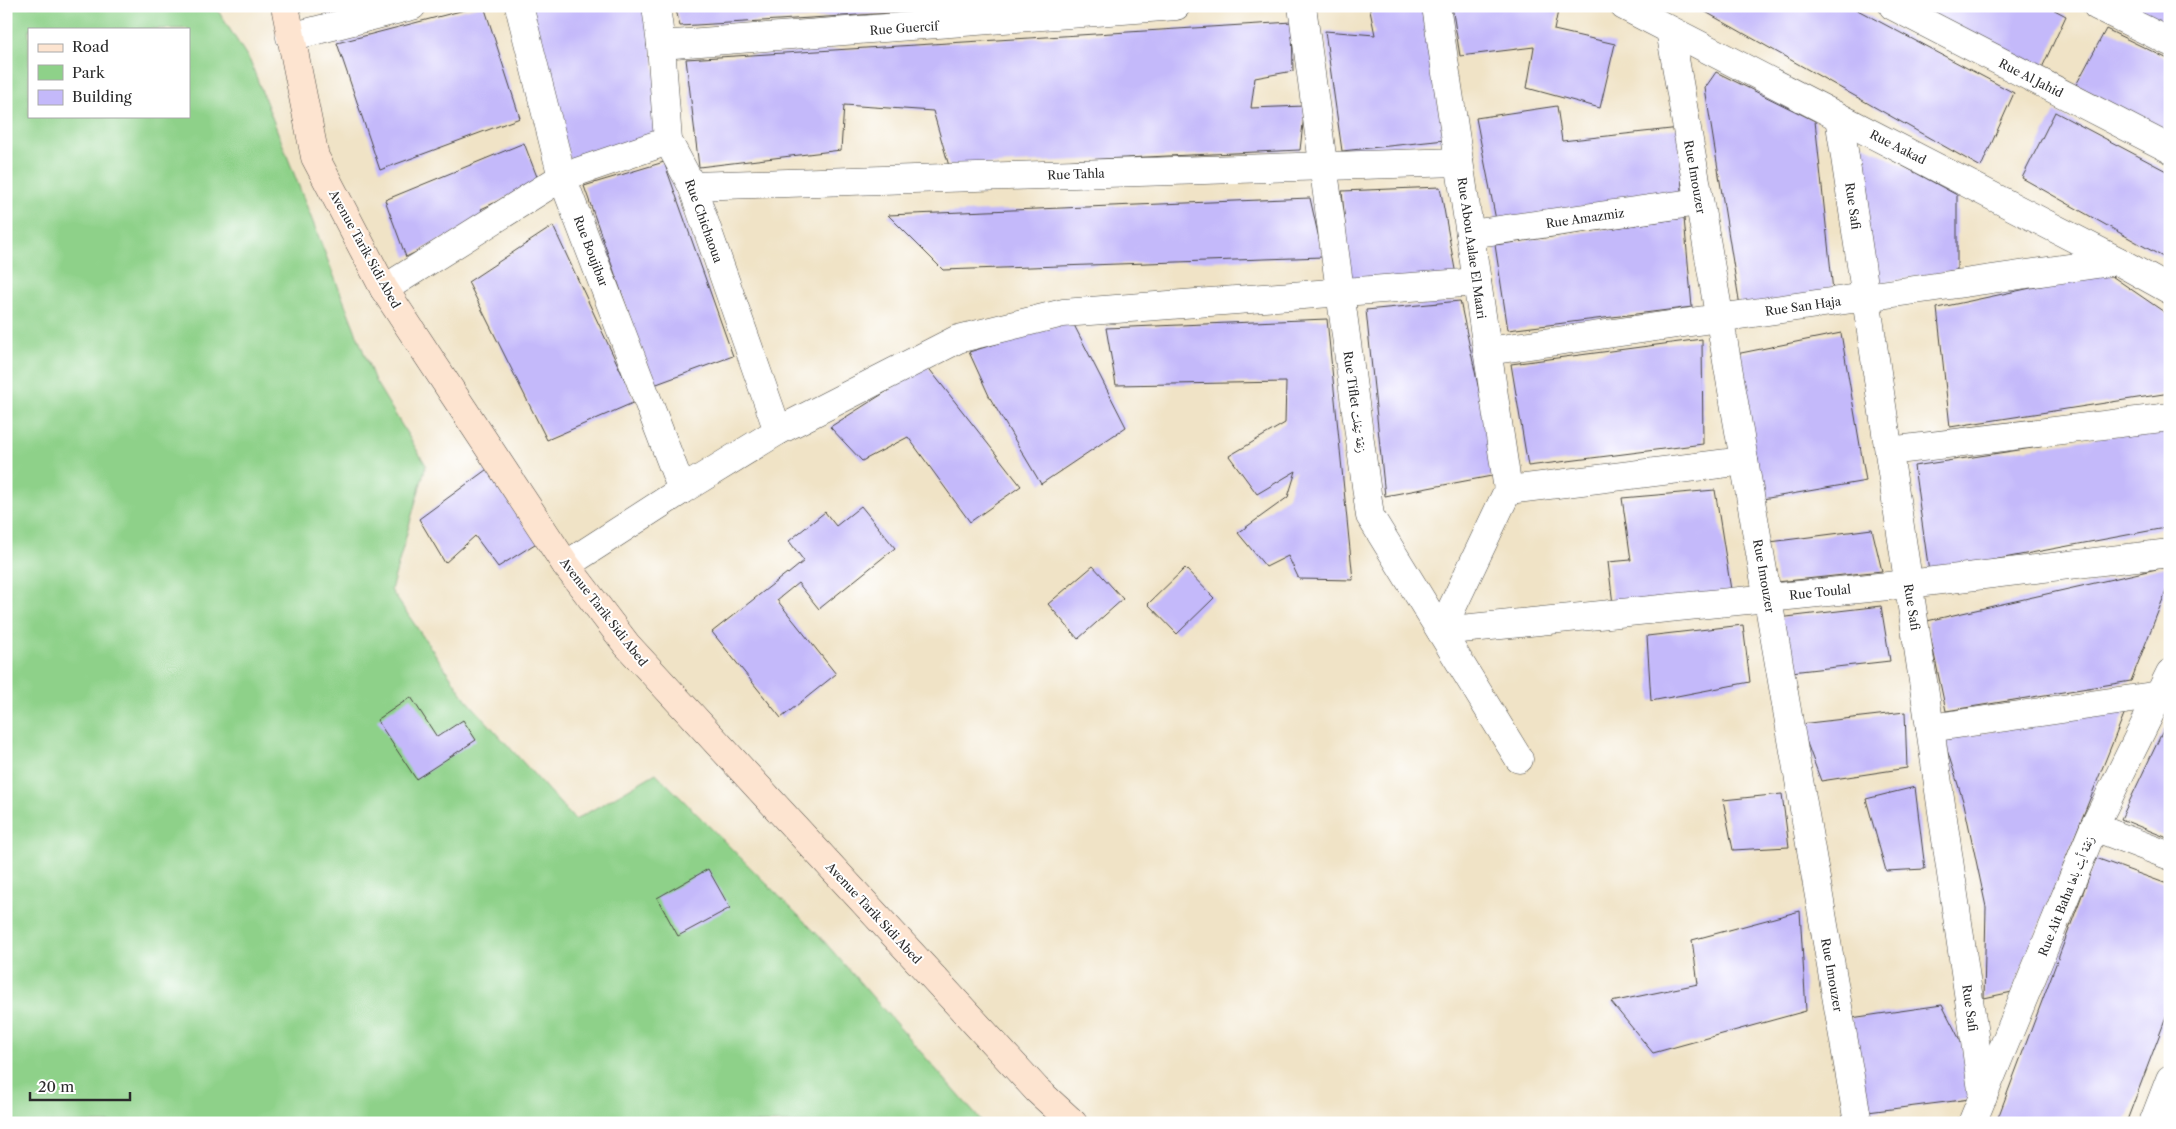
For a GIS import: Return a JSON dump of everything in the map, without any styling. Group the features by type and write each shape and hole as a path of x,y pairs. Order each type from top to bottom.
{"street":[{"name":"Avenue Tarik Sidi Abed","path":"285,6 315,157 384,289 566,565 627,645 1037,1090 1072,1123"},
{"path":"290,37 412,6"},
{"name":"Rue Boujibar","path":"519,6 562,177 682,490"},
{"name":"Rue Chichaoua","path":"656,6 661,45 668,141 692,186 778,431"},
{"name":"Rue Guercif","path":"661,45 1042,12 1176,6"},
{"name":"Rue Tiflet زنقة تيفلت","path":"1302,6 1370,516 1519,759"},
{"name":"Rue Abou Aalae El Maari","path":"1436,6 1508,490"},
{"name":"Rue Aakad","path":"1624,6 2118,261 2170,290"},
{"name":"Rue Al Jahid","path":"1893,6 2170,149"},
{"path":"2096,6 2170,42"},
{"name":"Rue Imouzer","path":"1670,30 1858,1123"},
{"name":"Rue Safi","path":"1839,117 1930,728 1982,1097"},
{"path":"384,289 562,177 668,141"},
{"name":"Rue Tahla","path":"692,186 1459,162"},
{"name":"Rue Amazmiz","path":"1470,234 1699,202"},
{"name":"Rue San Haja","path":"1487,351 2118,261"},
{"path":"566,565 778,431 958,339 1063,313 1477,282"},
{"path":"1889,451 2170,417"},
{"path":"1441,631 1508,490 1744,461"},
{"name":"Rue Toulal","path":"1441,631 1908,584 2170,553"},
{"path":"1930,728 2165,684"},
{"name":"Rue Ait Baha زنقة أيت باها","path":"1972,1123 2094,827 2165,684"},
{"path":"2094,827 2170,856"},
{"path":"2153,1123 2170,1079"}],"green space":[{"path":"6,6 215,6 250,61 375,381 426,465 391,590 466,699 575,820 656,773 822,939 983,1123 6,1123"}],"building":[{"path":"327,6 360,6 328,16"},
{"path":"484,6 520,118 380,170 337,43"},
{"path":"525,6 645,6 665,135 573,169"},
{"path":"675,6 973,6 973,8 680,26"},
{"path":"1369,6 1422,6 1445,140 1342,151 1325,31 1375,35"},
{"path":"1452,6 1559,6 1554,30 1615,44 1600,108 1527,88 1534,47 1460,56"},
{"path":"1695,6 1850,6 2014,93 1981,167"},
{"path":"1917,6 2047,6 2066,16 2040,72"},
{"path":"2107,6 2170,6 2170,38"},
{"path":"1292,22 1293,71 1255,78 1251,108 1305,106 1300,150 949,166 933,111 844,105 841,150 699,167 686,59"},
{"path":"2106,29 2170,60 2170,135 2076,85"},
{"path":"1716,72 1815,121 1833,291 1740,306 1705,88"},
{"path":"1557,106 1562,141 1680,128 1682,193 1496,220 1476,118"},
{"path":"2055,112 2170,173 2170,261 2022,178"},
{"path":"1849,137 1957,195 1957,270 1874,284"},
{"path":"524,143 539,182 481,209 486,218 406,257 385,200"},
{"path":"664,162 733,356 654,385 584,186"},
{"path":"1440,187 1456,275 1350,282 1342,191"},
{"path":"1310,198 1323,257 943,270 888,215"},
{"path":"1684,218 1692,307 1508,330 1495,245"},
{"path":"553,226 635,402 547,440 468,282"},
{"path":"2106,272 2170,316 2170,393 1950,427 1937,308"},
{"path":"1460,301 1497,475 1385,496 1366,310"},
{"path":"1327,319 1353,580 1299,579 1288,556 1266,567 1238,533 1288,497 1296,471 1257,494 1229,456 1285,423 1286,382 1116,385 1106,328"},
{"path":"1072,321 1126,427 1041,484 990,398 969,352"},
{"path":"1841,333 1866,481 1757,500 1736,354"},
{"path":"1702,339 1703,444 1528,466 1511,364"},
{"path":"927,366 1021,486 970,522 908,437 862,461 830,427"},
{"path":"2170,427 2170,527 1929,572 1914,466"},
{"path":"490,467 543,539 498,567 475,536 445,563 419,519"},
{"path":"1715,490 1732,596 1614,613 1608,562 1631,560 1622,498"},
{"path":"861,506 895,548 819,609 798,583 777,600 836,674 781,718 712,632 804,561 789,541 825,512 836,526"},
{"path":"1872,529 1882,571 1777,582 1770,542"},
{"path":"1093,566 1123,599 1078,639 1048,604"},
{"path":"2170,566 2170,581 2131,681 1946,711 1927,621"},
{"path":"1185,568 1214,598 1177,634 1148,604"},
{"path":"1881,606 1890,661 1782,673 1778,618"},
{"path":"1743,625 1750,682 1651,701 1647,636"},
{"path":"411,697 437,737 463,720 476,740 416,779 377,720"},
{"path":"2127,707 2012,992 1984,998 1986,907 1964,804 1944,740"},
{"path":"1905,712 1907,768 1821,781 1800,724"},
{"path":"2170,716 2170,839 2121,819"},
{"path":"1915,787 1925,869 1886,871 1866,799"},
{"path":"1782,794 1789,847 1733,850 1723,800"},
{"path":"2096,858 2170,885 2170,1007 2126,1123 1996,1123"},
{"path":"708,869 730,908 678,936 657,898"},
{"path":"1800,911 1806,1011 1653,1053 1611,1002 1698,984 1692,940"},
{"path":"1942,1005 1963,1046 1970,1099 1860,1113 1851,1018"}]}
